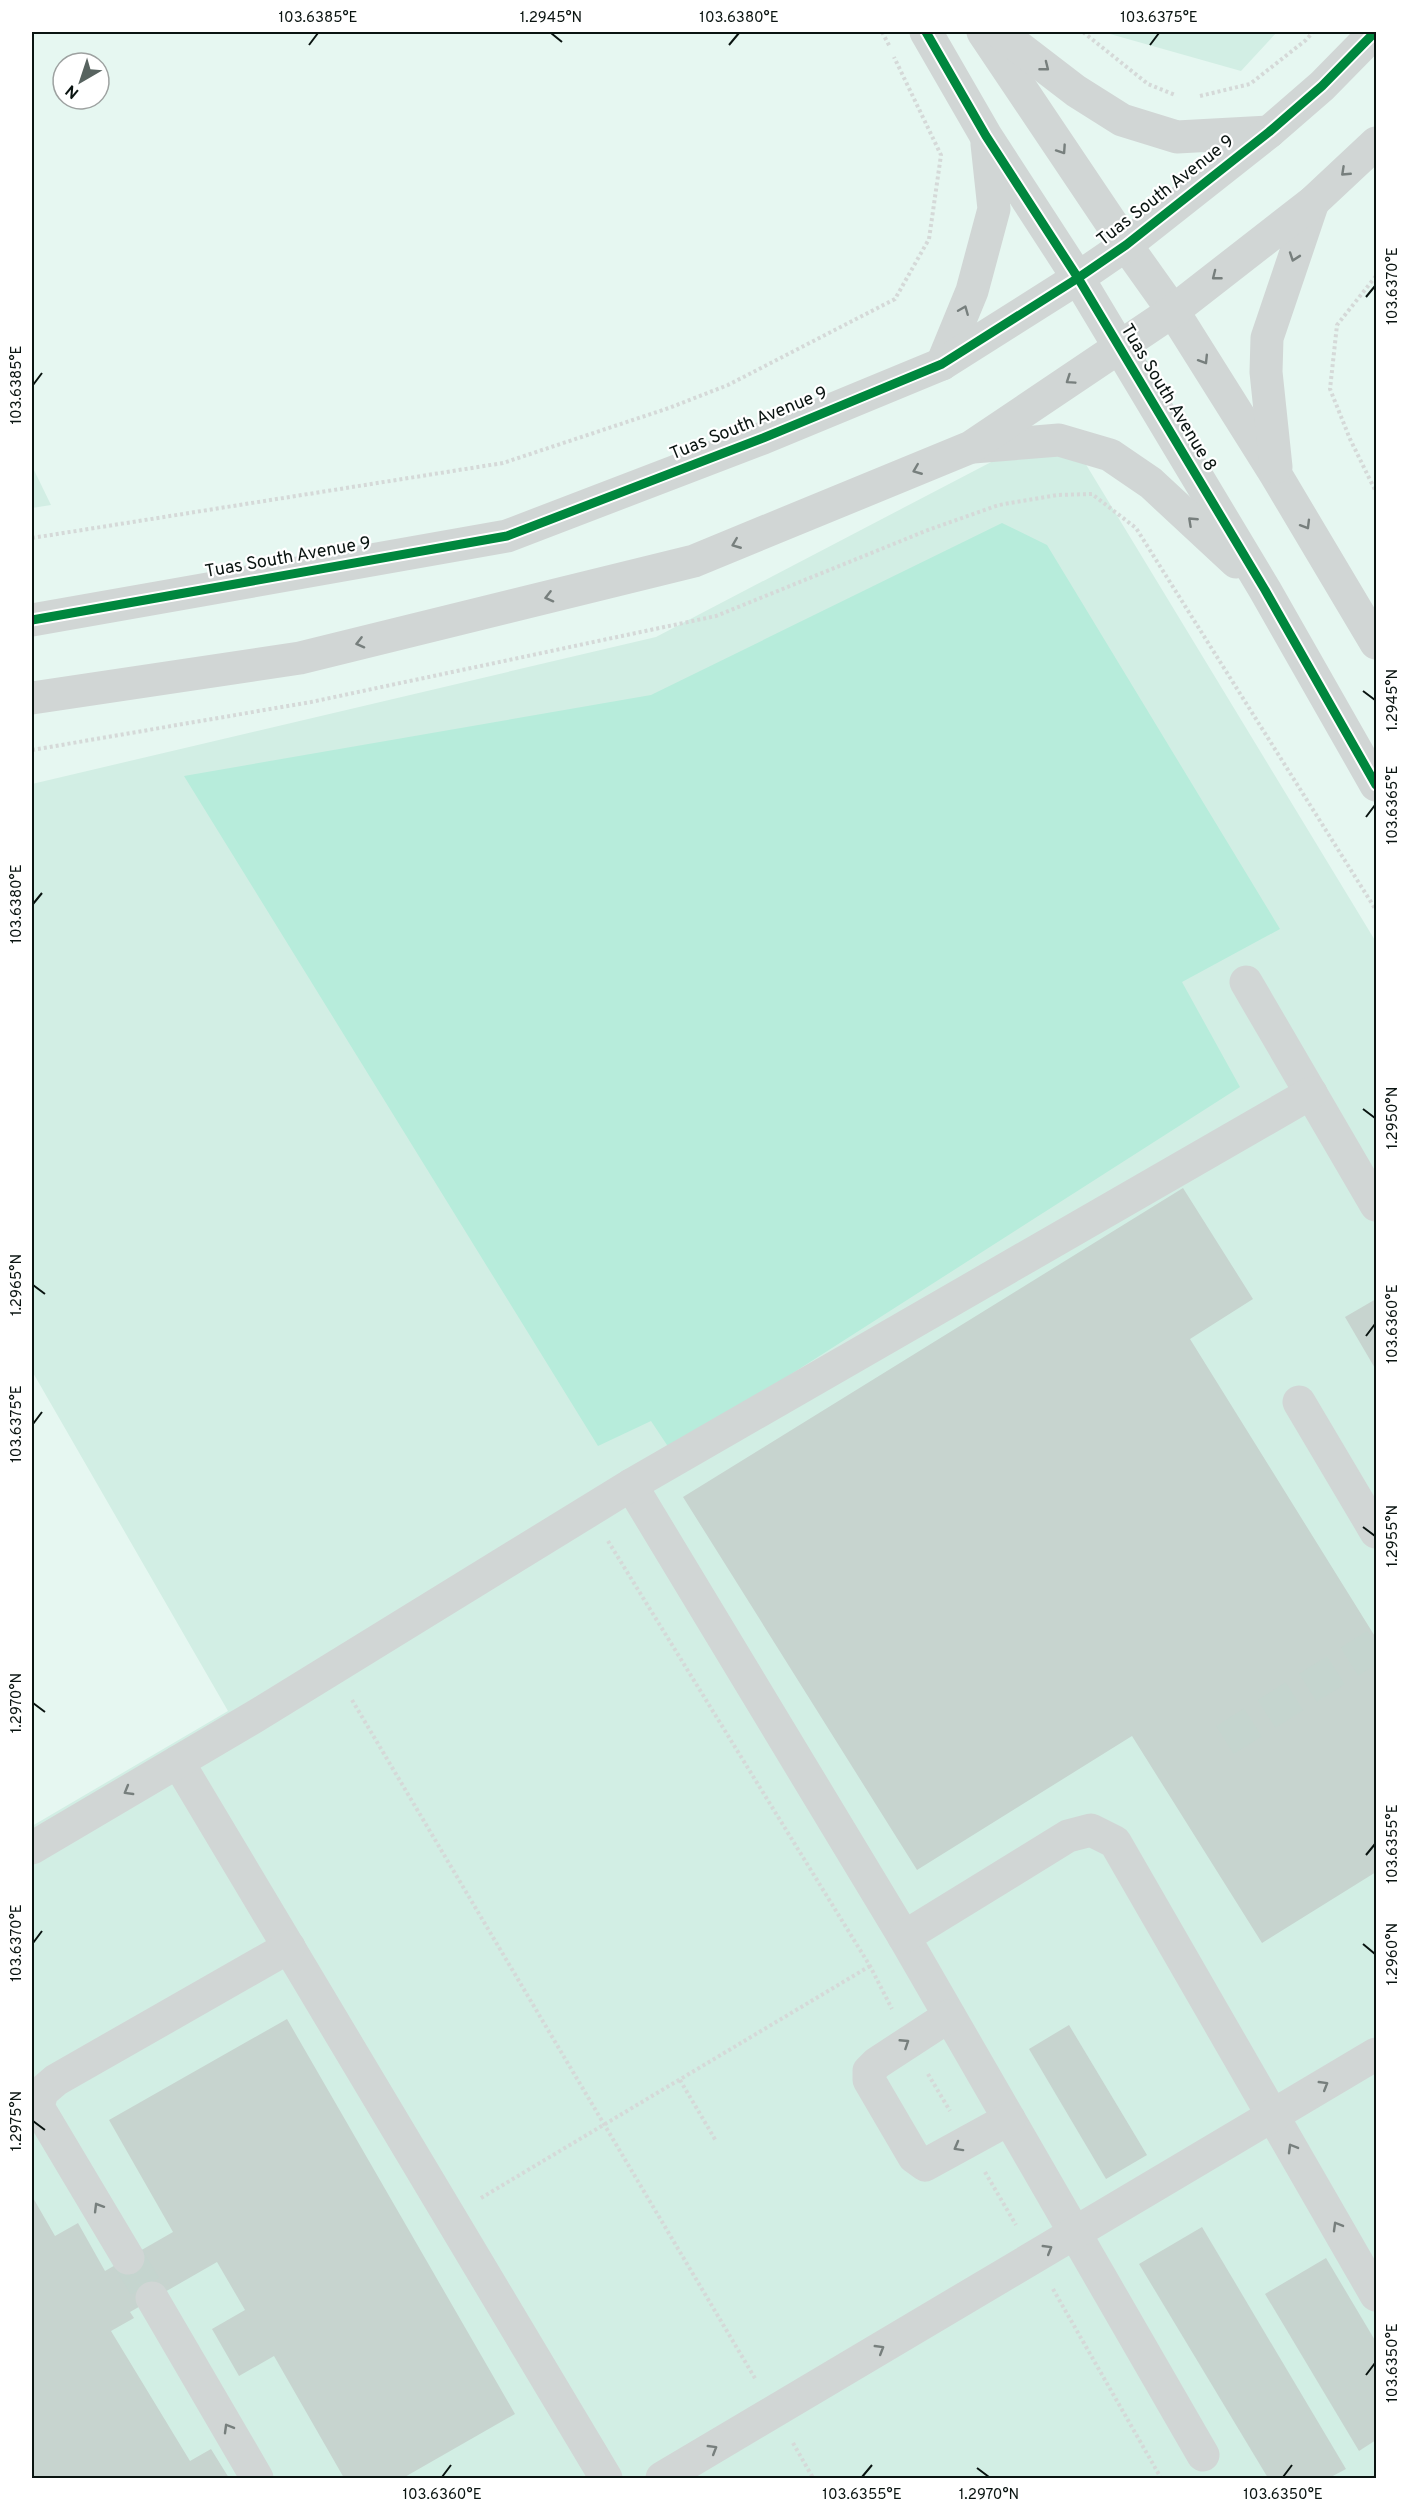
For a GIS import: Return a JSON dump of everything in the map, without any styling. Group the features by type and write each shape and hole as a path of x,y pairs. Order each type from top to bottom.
{"street":[{"name":"Tuas South Avenue 8","path":"926,32 986,136 1078,278 1265,590 1377,785"},
{"path":"983,32 1173,310 1377,643"},
{"path":"999,32 1076,91 1122,120 1177,137 1269,132"},
{"name":"Tuas South Avenue 9","path":"32,620 507,536 763,438 942,364 1078,278 1126,244 1269,132 1322,86 1375,32"},
{"path":"942,364 972,291 994,209 986,136"},
{"path":"32,698 300,658 694,561 971,447 1173,310 1312,202 1377,143"},
{"path":"1276,475 1266,372 1268,338 1312,202"},
{"path":"971,447 1059,440 1110,455 1151,483 1265,590"},
{"path":"1246,982 1377,1205"},
{"path":"32,1848 333,1669 631,1485 1311,1094"},
{"path":"1299,1402 1377,1532"},
{"path":"631,1485 904,1937 1203,2455"},
{"path":"178,1762 606,2478"},
{"path":"904,1937 1068,1836 1091,1830 1115,1842 1377,2295"},
{"path":"128,2258 38,2107 42,2092 56,2080 289,1947"},
{"path":"949,2016 877,2062 869,2071 869,2080 914,2157 925,2165 1009,2119"},
{"path":"662,2478 1377,2054"},
{"path":"152,2298 257,2478"}],"path":[{"path":"32,538 503,463 669,408 728,385 895,299 929,239 941,155 882,32"},
{"path":"1083,32 1148,84 1180,96"},
{"path":"1198,97 1250,84 1313,32"},
{"path":"1377,276 1336,325 1330,389 1350,439 1377,492"},
{"path":"32,750 311,702 716,616 928,530 999,505 1057,495 1092,494 1136,528 1377,910"},
{"path":"590,1511 870,1966 909,2041 1161,2478"},
{"path":"333,1669 813,2478"},
{"path":"450,2217 870,1966"},
{"path":"680,2080 716,2141"},
{"path":"1373,2478 1377,2476"}],"shaded area":[{"path":"1103,32 1277,32 1241,71"},
{"path":"1062,425 1376,942 1376,2478 32,2478 32,1826 228,1711 32,1371 32,784 656,637"},
{"path":"32,466 51,505 32,508"}],"green space":[{"path":"1002,523 1047,545 1280,929 1182,982 1240,1087 671,1451 651,1421 598,1446 184,776 651,695"}],"building":[{"path":"1183,1188 1253,1299 1190,1339 1376,1638 1376,1872 1262,1943 1132,1736 917,1870 683,1497"},
{"path":"1376,1299 1376,1370 1345,1317"},
{"path":"287,2019 515,2414 403,2478 344,2478 274,2356 239,2376 212,2329 245,2310 217,2262 130,2312 134,2318 111,2331 190,2461 211,2449 229,2478 32,2478 32,2196 55,2236 78,2223 105,2271 173,2232 109,2120"},
{"path":"1069,2025 1147,2155 1106,2179 1029,2049"},
{"path":"1202,2227 1346,2469 1329,2478 1268,2478 1139,2264"},
{"path":"1326,2258 1376,2342 1376,2440 1359,2451 1265,2294"}],"tunnel":[{"path":"1225,1740 1376,1645"},
{"path":"128,2258 152,2298"}],"cycle path":[{"path":"926,32 986,136 1078,278 1265,590 1376,785"},
{"path":"32,620 507,536 763,438 942,364 1126,245 1269,132 1322,86 1375,32"}]}
